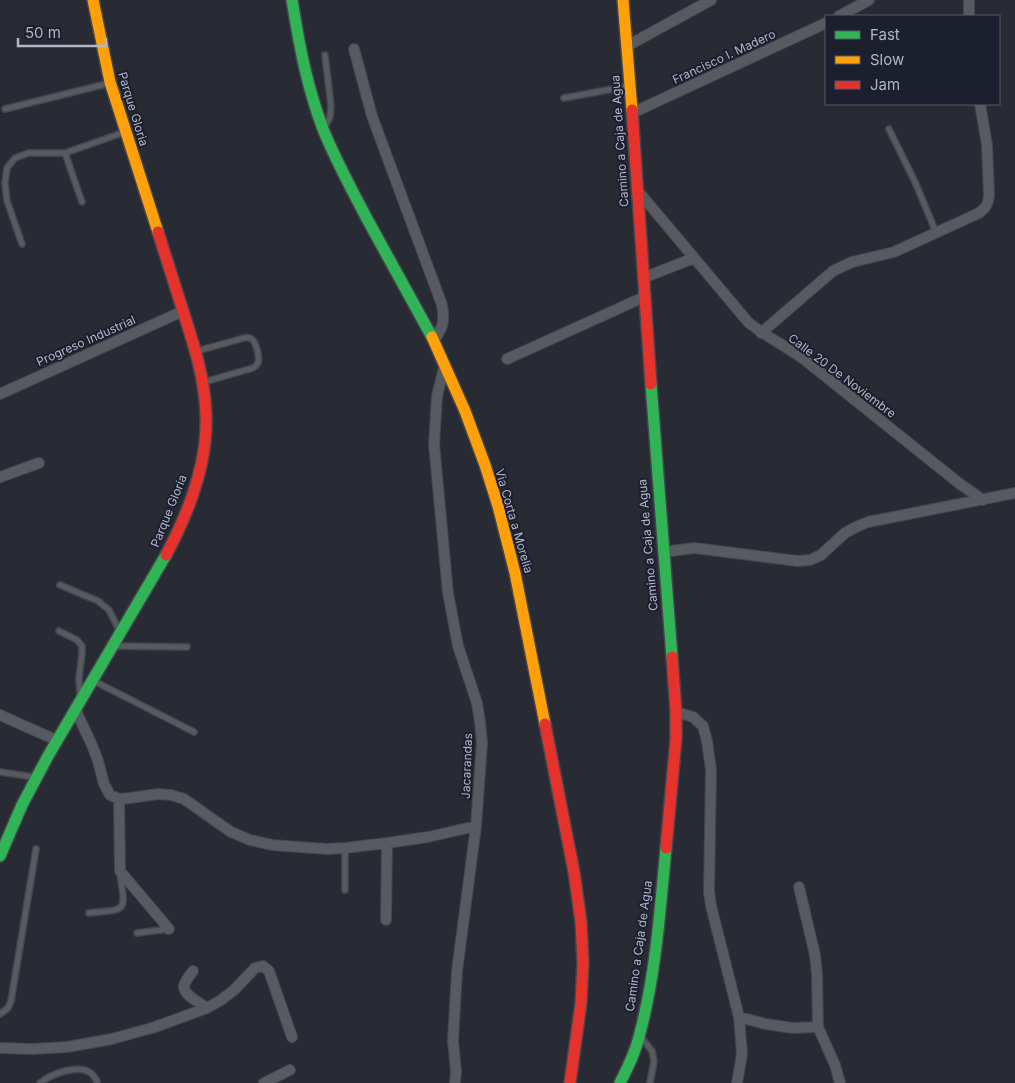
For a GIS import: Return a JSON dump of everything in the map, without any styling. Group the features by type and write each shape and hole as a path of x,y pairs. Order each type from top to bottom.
{"main road":[{"name":"Parque Gloria","path":"0,856 20,809 56,740 175,540 194,492 203,457 207,418 203,382 196,352 110,82 93,0"},
{"name":"Via Corta a Morelia","path":"292,0 304,67 312,99 323,130 355,196 445,364 492,485 504,528 515,573 582,921 583,969 580,1016 570,1083"},
{"name":"Camino a Caja de Agua","path":"620,1083 640,1035 648,997 658,931 676,739 676,712 623,0"}],"street":[{"path":"627,46 711,0"},
{"path":"841,15 869,0"},
{"path":"969,0 969,15"},
{"name":"Francisco I. Madero","path":"632,113 825,23"},
{"path":"354,49 372,116 442,305 444,318 441,329 434,341"},
{"path":"761,333 833,271 852,262 894,252 985,209 989,196 987,146 980,105"},
{"name":"Calle 20 De Noviembre","path":"638,192 748,322 761,333 790,349 805,360 960,484 983,500"},
{"path":"643,278 694,258"},
{"path":"507,359 644,297"},
{"name":"Progreso Industrial","path":"0,394 183,311"},
{"name":"Jacarandas","path":"445,364 437,396 434,444 448,592 458,646 477,704 482,743 476,826 457,971 453,1041 456,1072 455,1083"},
{"path":"0,477 39,463"},
{"path":"663,552 694,548 796,561 810,560 821,555 845,533 868,522 1015,493"},
{"path":"75,709 92,745 104,784 110,795 119,799 158,794 184,799 231,832 250,840 328,849 345,848 428,837 476,826"},
{"path":"676,712 693,717 703,726 707,741 711,770 709,892 739,1017 742,1054 737,1083"},
{"path":"0,715 56,740"},
{"path":"119,799 120,871 169,929"},
{"path":"386,920 387,843"},
{"path":"799,887 815,955 818,1027 840,1083"},
{"path":"0,1048 67,1047 112,1039 154,1026 206,1008 221,1000 234,990 255,968 263,966 269,971 292,1037"},
{"path":"192,971 185,983 185,991 206,1008"},
{"path":"739,1017 784,1027 818,1027"},
{"path":"264,1083 290,1070"}],"lane":[{"path":"323,130 330,117 332,106 325,55"},
{"path":"5,109 110,82"},
{"path":"564,98 630,86"},
{"path":"888,129 915,182 936,233"},
{"path":"22,244 7,201 4,183 7,168 15,158 29,153 65,153 125,132"},
{"path":"65,153 82,202"},
{"path":"196,352 248,337 255,344 259,357 259,361 253,368 203,382"},
{"path":"60,585 98,601 109,610 120,632"},
{"path":"60,631 77,640 82,646 78,678 81,698"},
{"path":"112,646 186,647"},
{"path":"92,680 194,732"},
{"path":"0,772 36,777"},
{"path":"344,890 345,848"},
{"path":"0,1014 8,1008 11,1001 36,849"},
{"path":"89,913 116,910 124,905 120,871"},
{"path":"137,932 169,929"},
{"path":"640,1035 652,1050 654,1062 650,1083"},
{"path":"40,1083 47,1077 62,1072 80,1070 91,1073 97,1080 96,1083"}],"traffic: fast":[{"path":"292,0 304,65 323,129 366,217 432,337"},
{"path":"651,384 672,657"},
{"path":"0,856 22,805 48,756 166,555"},
{"path":"620,1083 636,1046 650,988 657,941 666,848"}],"traffic: slow":[{"path":"93,0 110,82 158,232"},
{"path":"623,0 632,110"},
{"path":"432,337 465,411 498,506 515,573 545,724"}],"traffic: jam":[{"path":"632,110 651,384"},
{"path":"158,232 198,362 204,388 206,415 204,452 195,487 182,522 166,555"},
{"path":"666,848 676,739 672,657"},
{"path":"545,724 574,872 581,922 583,962 581,1003 570,1083"}]}
